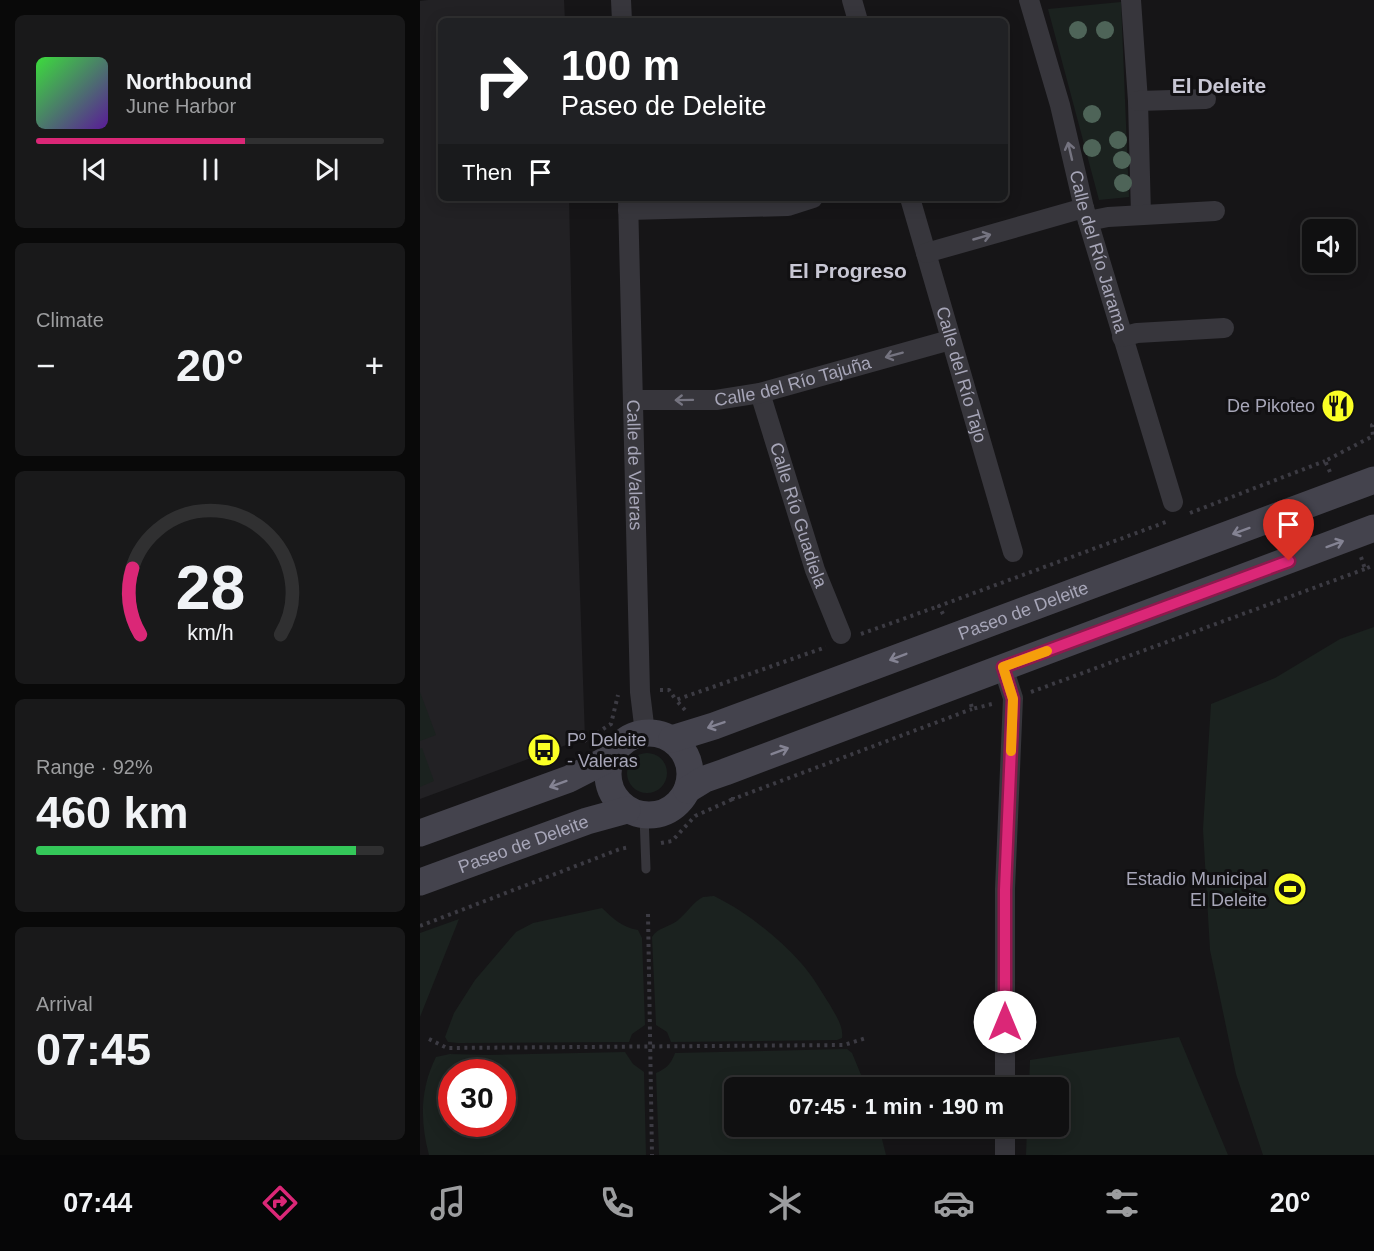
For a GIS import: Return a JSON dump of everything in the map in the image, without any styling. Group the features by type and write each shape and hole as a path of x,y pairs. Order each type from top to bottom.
{"main road":[{"name":"Paseo de Deleite","path":"672,740 1374,480"},
{"path":"687,790 705,779 1374,528"},
{"path":"645,733 659,734 672,740 682,749 689,762 691,776 687,790 670,810 657,815 635,813 616,800 609,787 607,773 610,758 618,746 630,737 645,733"},
{"path":"420,833 569,779 610,758"},
{"name":"Paseo de Deleite","path":"420,882 587,821 635,813"}],"street":[{"path":"621,0 621,18"},
{"path":"852,0 857,18"},
{"name":"Calle del Río Jarama","path":"1029,0 1060,105 1086,214 1173,502"},
{"path":"1131,0 1138,101 1141,215"},
{"path":"1138,101 1206,99"},
{"path":"628,204 788,206 804,201"},
{"name":"Calle del Río Tajo","path":"911,201 1013,552"},
{"name":"Calle de Valeras","path":"628,204 640,692 645,733"},
{"path":"926,253 1086,214 1141,215 1215,211"},
{"path":"1122,337 1137,333 1224,328"},
{"name":"Calle del Río Tajuña","path":"633,400 716,400 760,393 950,340"},
{"name":"Calle Río Guadiela","path":"760,393 815,570 841,639"},
{"path":"1003,667 1013,699 1005,890 1005,1077"},
{"path":"1005,1137 1005,1155"}],"lane":[{"path":"635,813 645,846 646,869"}],"path":[{"path":"1190,514 1325,461 1373,436 1372,425 1374,424"},
{"path":"1325,461 1340,494"},
{"path":"676,700 1168,522"},
{"path":"965,681 972,709 1013,699 1365,569"},
{"path":"939,606 953,637"},
{"path":"574,747 611,724 619,693 669,690 687,713 710,713 714,726"},
{"path":"420,926 620,849 672,841 695,816 734,799"},
{"path":"648,914 652,1155"},
{"path":"429,1039 447,1048 844,1045 866,1038"}],"shaded area":[{"path":"564,0 565,18 438,18 438,201 569,201 585,738 420,799 420,1"},
{"path":"1121,2 1129,197 1099,200 1048,9"},
{"name":"Estadio Municipal El Deleite","path":"1374,627 1374,1155 1263,1155 1236,1074 1210,950 1203,829 1211,704 1275,678 1340,639"},
{"path":"420,692 436,735 420,741"},
{"path":"422,748 434,781 420,787 420,749"},
{"path":"647,753 655,754 661,759 666,765 666,781 661,787 655,792 647,793 639,792 633,787 628,781 627,773 628,765 633,759 639,754"},
{"path":"714,896 760,925 801,963 837,1016 842,1029 842,1038 837,1040 671,1042 667,1032 656,1025 652,937 677,921 703,897"},
{"path":"602,908 622,925 638,930 642,938 645,1025 632,1034 629,1042 448,1042 445,1037 454,1013 475,980 516,932 533,923"},
{"path":"459,919 420,1017 420,933"},
{"path":"1179,1037 1228,1155 1026,1155 1027,1137 1069,1137 1069,1077 1029,1077 1030,1060"},
{"path":"847,1049 852,1053 862,1077 724,1077 724,1137 882,1137 886,1155 659,1155 656,1073 668,1065 675,1053"},
{"path":"625,1052 633,1064 644,1072 646,1155 429,1155 424,1130 424,1093 436,1057 450,1054"}],"slow traffic":[{"path":"1011,751 1013,699 1003,667 1047,651"}],"place":[{"name":"De Pikoteo","path":"1338,406"},
{"name":"Pº Deleite - Valeras","path":"544,750"},
{"name":"Estadio Municipal El Deleite","path":"1290,889"}],"district":[{"name":"El Deleite","path":"1219,86"},
{"name":"El Progreso","path":"848,271"}],"route":[{"path":"1005,1022 1005,890 1013,699 1003,667 1289,561"}]}
